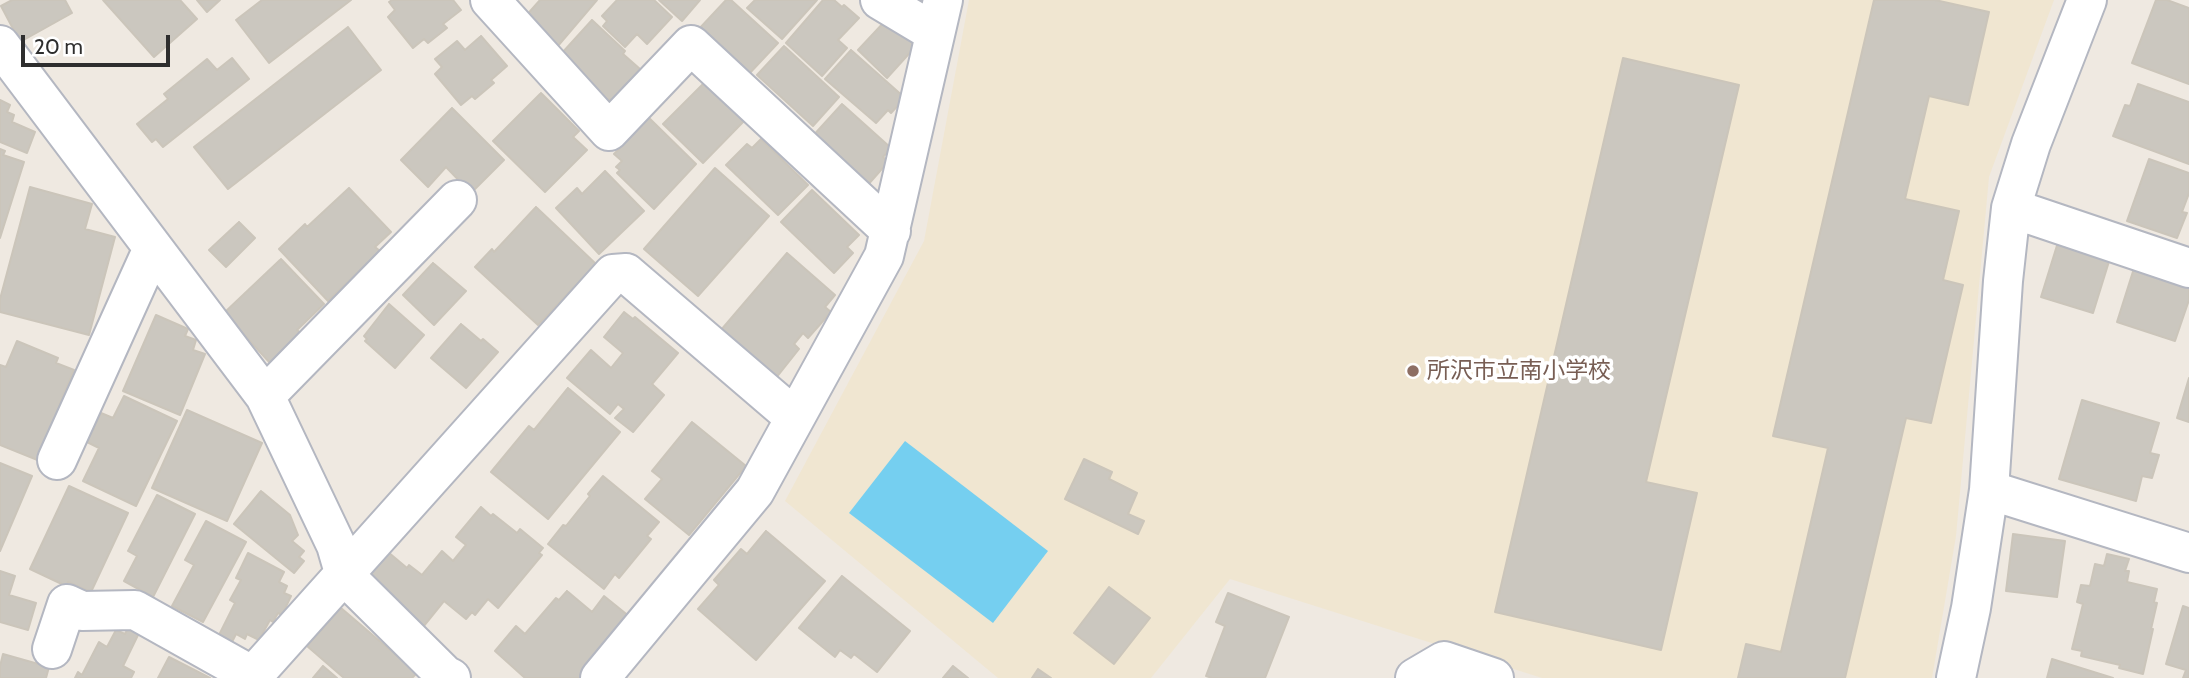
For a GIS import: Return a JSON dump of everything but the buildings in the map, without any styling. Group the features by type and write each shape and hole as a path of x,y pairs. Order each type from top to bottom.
{"street":[{"path":"490,0 609,131 691,46 891,232"},
{"path":"600,678 755,491 884,257 939,17 880,0"},
{"path":"1956,678 1971,608 1989,490 2003,281 2011,208 2031,144 2087,0"},
{"path":"0,45 265,396 336,545 345,576 451,678"},
{"path":"265,396 457,200"},
{"path":"2011,208 2189,268"},
{"path":"57,460 153,247"},
{"path":"52,649 67,604 82,611 135,610 252,677 613,274 626,273 794,417"},
{"path":"1989,490 2189,553"},
{"path":"1415,678 1444,661 1494,678"}],"shaded area":[{"name":"所沢市立南小学校","path":"969,0 2054,0 1989,177 1956,536 1932,678 1542,678 1230,579 1151,678 998,678 785,501 924,241"}],"water":[{"path":"905,441 1048,551 993,623 849,513"}],"place":[{"name":"所沢市立南小学校","path":"1413,371"}]}
